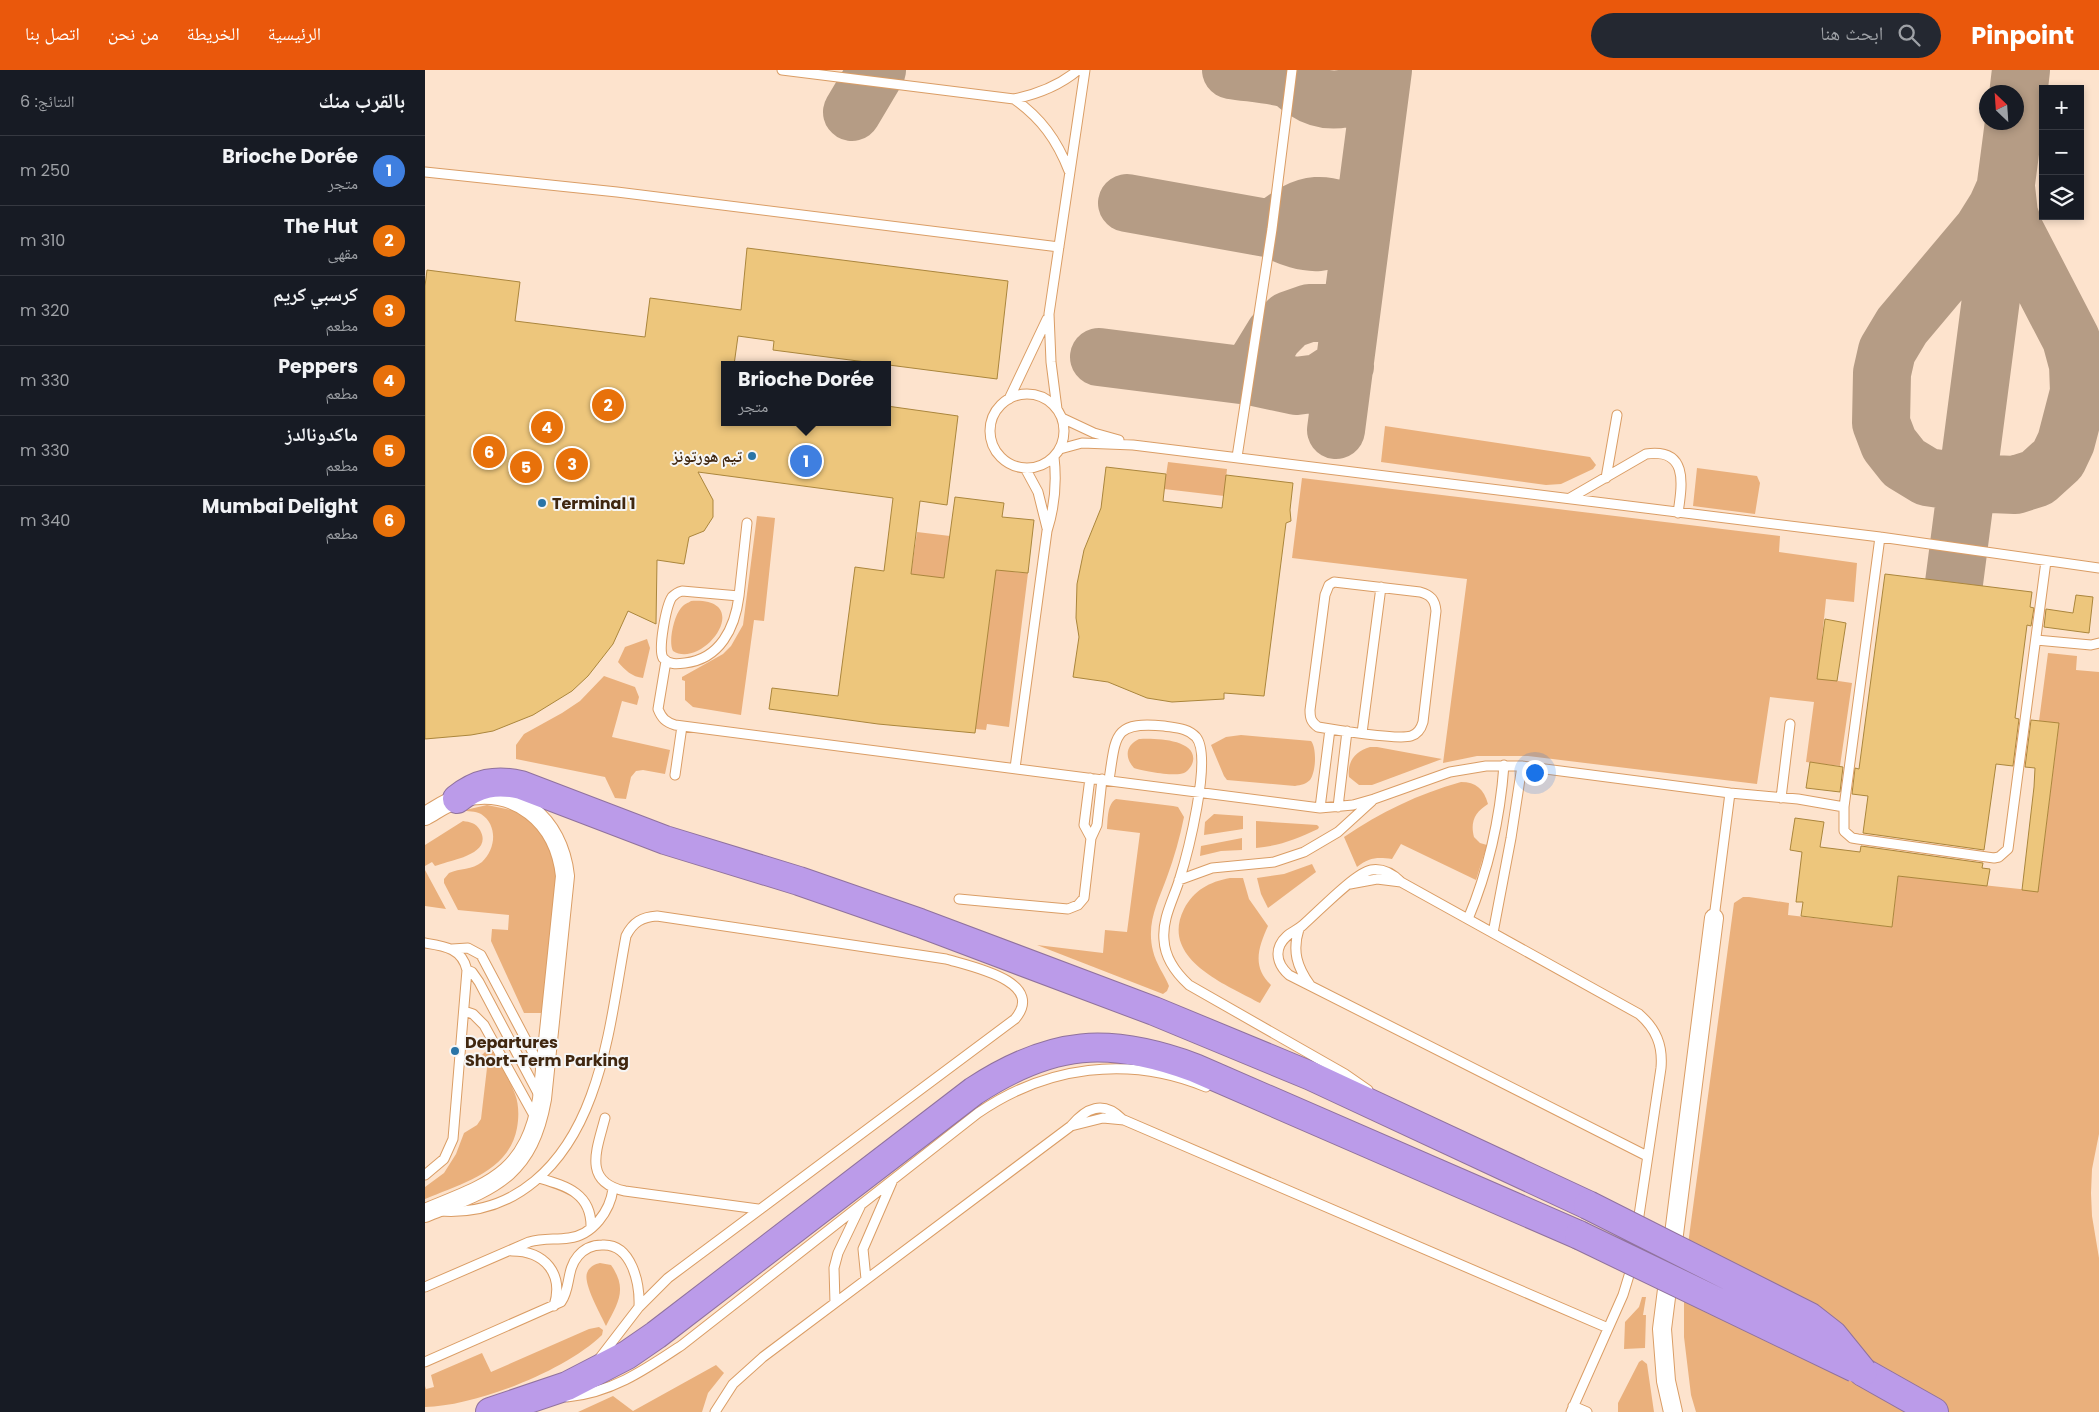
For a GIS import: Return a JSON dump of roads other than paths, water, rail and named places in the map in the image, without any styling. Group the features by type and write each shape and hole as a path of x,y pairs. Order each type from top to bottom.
{"highway":[{"path":"457,799 474,787 484,784 508,782 521,785 665,840 799,880 920,922 1154,1011 1311,1076 1588,1204 1810,1317 1833,1336 1863,1372"},
{"path":"490,1412 538,1397 584,1379 627,1355 656,1335 974,1091 999,1075 1025,1062 1053,1052 1083,1048 1139,1050 1195,1068 1239,1092 1579,1235 1863,1372 1934,1412"}],"street":[{"path":"425,816 457,799 474,795 491,796 517,802 528,808 547,825 560,848 565,876 538,1122 526,1149 502,1176 487,1186 428,1212"},
{"path":"1673,1412 1666,1381 1662,1329 1714,918"}],"lane":[{"path":"782,70 1014,99 1045,90 1060,83 1078,70"},
{"path":"1057,409 1051,362 1049,314 1085,70"},
{"path":"1237,457 1273,229 1292,70"},
{"path":"1014,99 1027,108 1049,130 1057,143 1069,172"},
{"path":"425,172 675,199 1059,247"},
{"path":"1009,399 1031,357 1049,314"},
{"path":"1063,418 1064,439 1054,457 1035,467 1025,468 1014,466 997,454 990,434 995,414 1001,405 1009,399 1019,395 1030,394 1045,399 1057,409 1063,418 1094,433 1133,445"},
{"path":"1606,478 1617,415"},
{"path":"1060,449 1082,443 1133,445 1880,537 2099,568"},
{"path":"1570,498 1646,454 1665,454 1673,459 1679,467 1682,476 1678,513"},
{"path":"1015,768 1047,531 1056,494 1054,457"},
{"path":"1025,468 1038,492 1044,511 1047,531"},
{"path":"665,661 675,664 690,662 708,655 719,647 733,625 739,596 747,523"},
{"path":"1880,537 1844,807 1844,831 1852,838 1994,858 2004,854 2010,844 2046,561"},
{"path":"1339,582 1381,587 1427,594 1433,598 1435,604 1423,722 1416,734 1410,737 1318,727 1310,717 1326,589 1329,585 1339,582"},
{"path":"1362,732 1381,587"},
{"path":"739,596 682,591 675,594 669,604 660,651 665,661 658,709 666,722 682,726 1015,768 1199,794 1320,808 1338,807 1374,799 1450,772 1504,765 1844,807"},
{"path":"2036,640 2091,645 2099,643"},
{"path":"959,899 1068,909 1078,905 1084,898 1091,838 1097,825 1116,742 1127,728 1135,725 1144,724 1185,729 1197,738 1202,750 1199,794 1179,880 1164,929 1166,951 1171,964 1189,986 1345,1074 1362,1085 1391,1113"},
{"path":"1781,798 1790,724"},
{"path":"675,775 682,726"},
{"path":"1320,808 1330,729"},
{"path":"1338,807 1347,731"},
{"path":"1468,919 1488,867 1496,834 1504,765"},
{"path":"1493,933 1522,766"},
{"path":"1090,778 1084,825 1091,838"},
{"path":"1714,918 1730,793"},
{"path":"1179,880 1211,868 1273,862 1304,852 1338,832 1374,799"},
{"path":"1587,1412 1572,1409 1609,1328 1631,1269 1641,1214 1647,1156 1662,1056 1660,1044 1648,1022 1629,1007 1401,882 1377,879 1350,884 1299,930 1284,938 1280,944 1278,958 1284,971 1289,976 1647,1156"},
{"path":"428,1212 469,1211 487,1207 514,1196 539,1178 565,1148 591,1096 603,1052 626,936 633,924 647,916 667,917 945,959 986,972 1011,982 1017,987 1022,1000 1019,1014 1015,1019 668,1278 639,1307 584,1379"},
{"path":"1299,930 1295,946 1297,964 1311,986"},
{"path":"425,943 452,949 468,948 481,955 543,1073"},
{"path":"425,1175 444,1159 453,1139 467,970 463,959 452,949"},
{"path":"467,970 475,976 542,1099"},
{"path":"464,1011 479,1018 538,1122"},
{"path":"538,1397 556,1398 592,1393 631,1379 683,1345 992,1104 1029,1085 1053,1077 1095,1069 1143,1070 1183,1079 1216,1091"},
{"path":"715,1412 733,1384 763,1357 1071,1126 1086,1111 1096,1108 1107,1109 1116,1113 1124,1120 1609,1328"},
{"path":"605,1118 595,1160 600,1177 613,1189 758,1209"},
{"path":"539,1178 568,1187 579,1196 590,1214 591,1228"},
{"path":"866,1279 863,1249 893,1180"},
{"path":"425,1287 539,1239 574,1237 591,1228 604,1215 612,1198 613,1189"},
{"path":"835,1303 834,1268 838,1253 861,1205"},
{"path":"425,1362 561,1302 566,1296 570,1270 579,1254 596,1245 607,1244 619,1249 627,1257 633,1269 640,1294 639,1307"},
{"path":"509,1251 529,1252 538,1256 552,1270 557,1288 554,1306"}],"place":[{"name":"The Hut","path":"608,405"},
{"name":"Peppers","path":"547,427"},
{"name":"Mumbai Delight","path":"489,452"},
{"name":"تيم هورتونز","path":"752,456"},
{"name":"Brioche Dorée","path":"806,461"},
{"name":"كرسبي كريم","path":"572,464"},
{"name":"ماكدونالدز","path":"526,467"},
{"name":"Terminal 1","path":"542,503"},
{"name":"Departures Short-Term Parking","path":"455,1051"}]}
